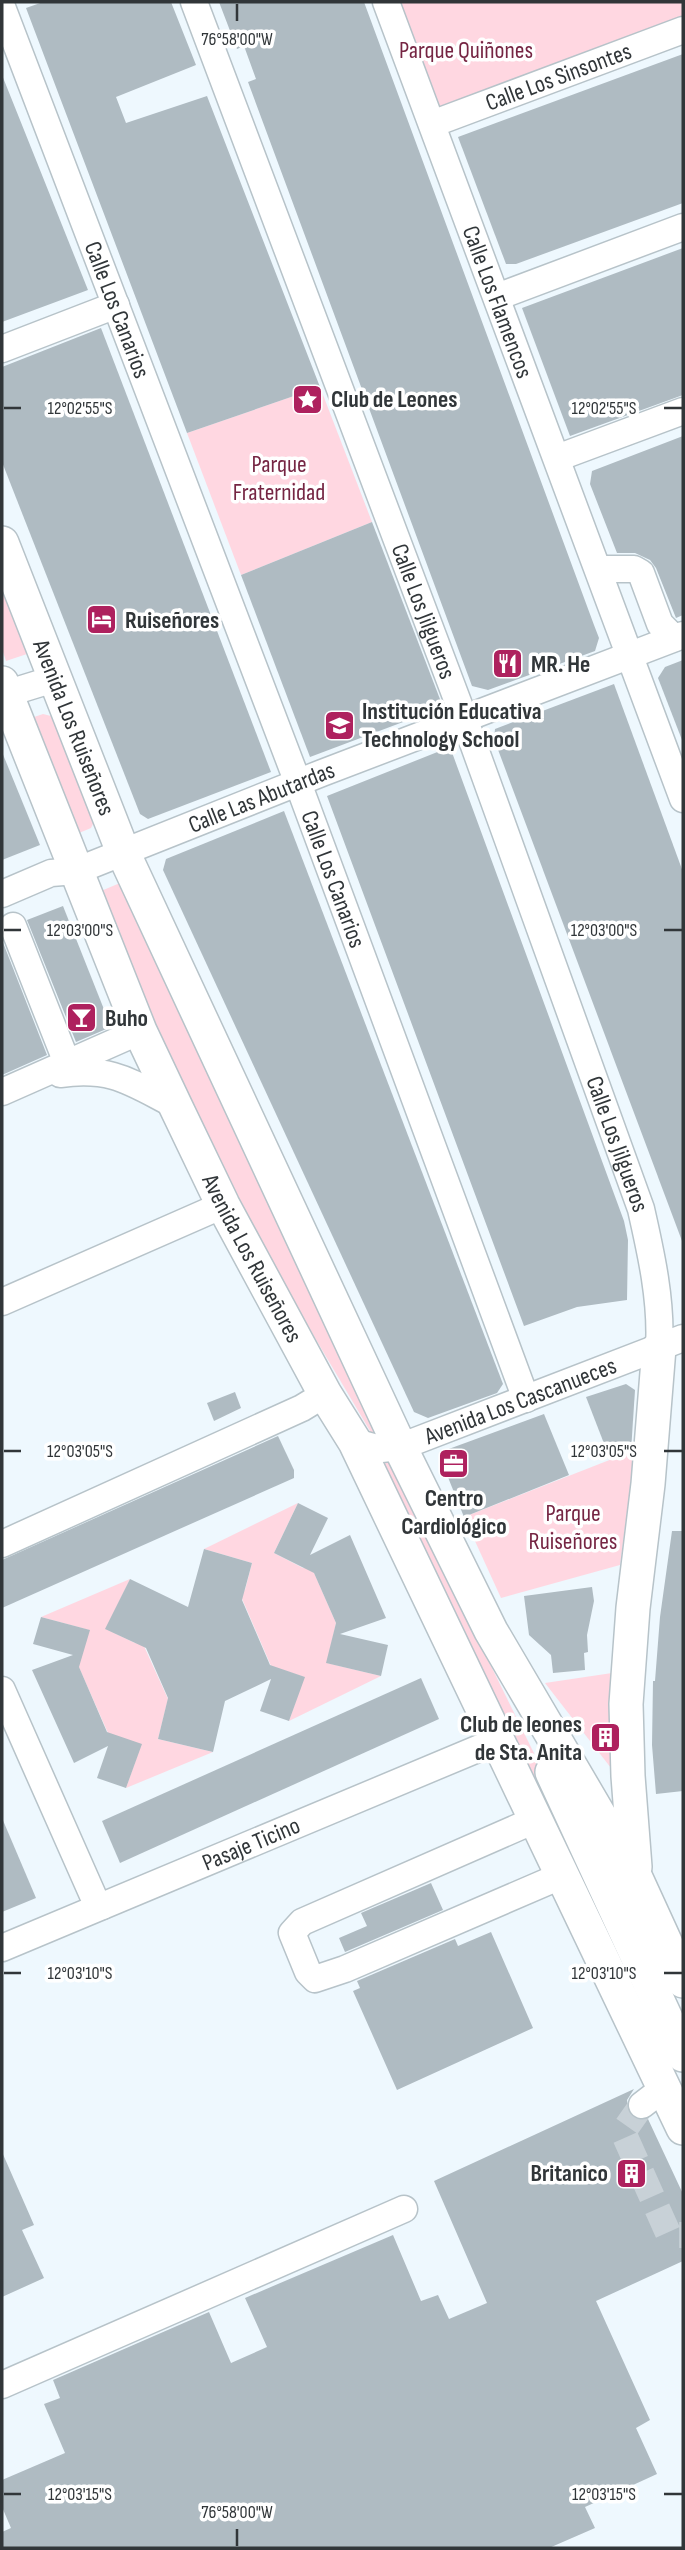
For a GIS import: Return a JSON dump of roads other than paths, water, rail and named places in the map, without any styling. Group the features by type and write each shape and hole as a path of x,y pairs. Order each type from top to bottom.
{"main road":[{"name":"Avenida Los Ruiseñores","path":"2,543 123,852 400,1447 491,1631 635,1877 668,1987 683,2055"},
{"name":"Avenida Los Ruiseñores","path":"3,691 140,1031 174,1105 223,1205 325,1394 355,1442 499,1740 563,1875 653,2097 683,2128"},
{"path":"635,1877 626,1704 633,1608 648,1484 671,1343"},
{"name":"Avenida Los Ruiseñores","path":"491,1631 515,1691 668,1987"},
{"name":"Avenida Los Ruiseñores","path":"537,1819 668,1987"}],"street":[{"name":"Calle Los Jilgueros","path":"194,2 464,718 641,1209 660,1330 671,1343"},
{"name":"Calle Los Flamencos","path":"386,2 683,799"},
{"name":"Calle Los Canarios","path":"2,7 298,783 526,1399"},
{"name":"Calle Los Sinsontes","path":"432,124 683,30"},
{"path":"497,297 683,227"},
{"path":"2,349 116,305"},
{"path":"557,458 683,411"},
{"path":"599,569 634,569 641,573 660,624 678,636"},
{"name":"Calle Las Abutardas","path":"2,894 51,873 76,871 678,636"},
{"path":"3,691 54,679"},
{"path":"13,926 67,1063"},
{"path":"2,1093 140,1031"},
{"path":"37,1077 74,1072 103,1072 127,1080 174,1105"},
{"path":"2,1302 223,1205"},
{"name":"Avenida Los Cascanueces","path":"355,1442 381,1448 400,1447 671,1343"},
{"path":"2,1544 302,1408 325,1394"},
{"path":"2,1690 95,1900 102,1906"},
{"name":"Pasaje Ticino","path":"2,1948 499,1740"},
{"path":"537,1819 302,1922 292,1933 308,1972 315,1979 345,1969 563,1875"},
{"path":"2,2385 404,2209"}],"tunnel":[{"path":"642,2105 623,2132 669,2235 683,2235"}],"place":[{"name":"Club de Leones","path":"308,399"},
{"name":"Ruiseñores","path":"102,620"},
{"name":"MR. He","path":"508,664"},
{"name":"Institución Educativa Technology School","path":"339,725"},
{"name":"Buho","path":"82,1018"},
{"name":"Centro Cardiológico","path":"454,1464"},
{"name":"Club de leones de Sta. Anita","path":"605,1738"},
{"name":"Britanico","path":"631,2173"}],"park label":[{"name":"Parque Quiñones","path":"466,50"},
{"name":"Parque Fraternidad","path":"279,478"},
{"name":"Parque Ruiseñores","path":"573,1527"}]}
